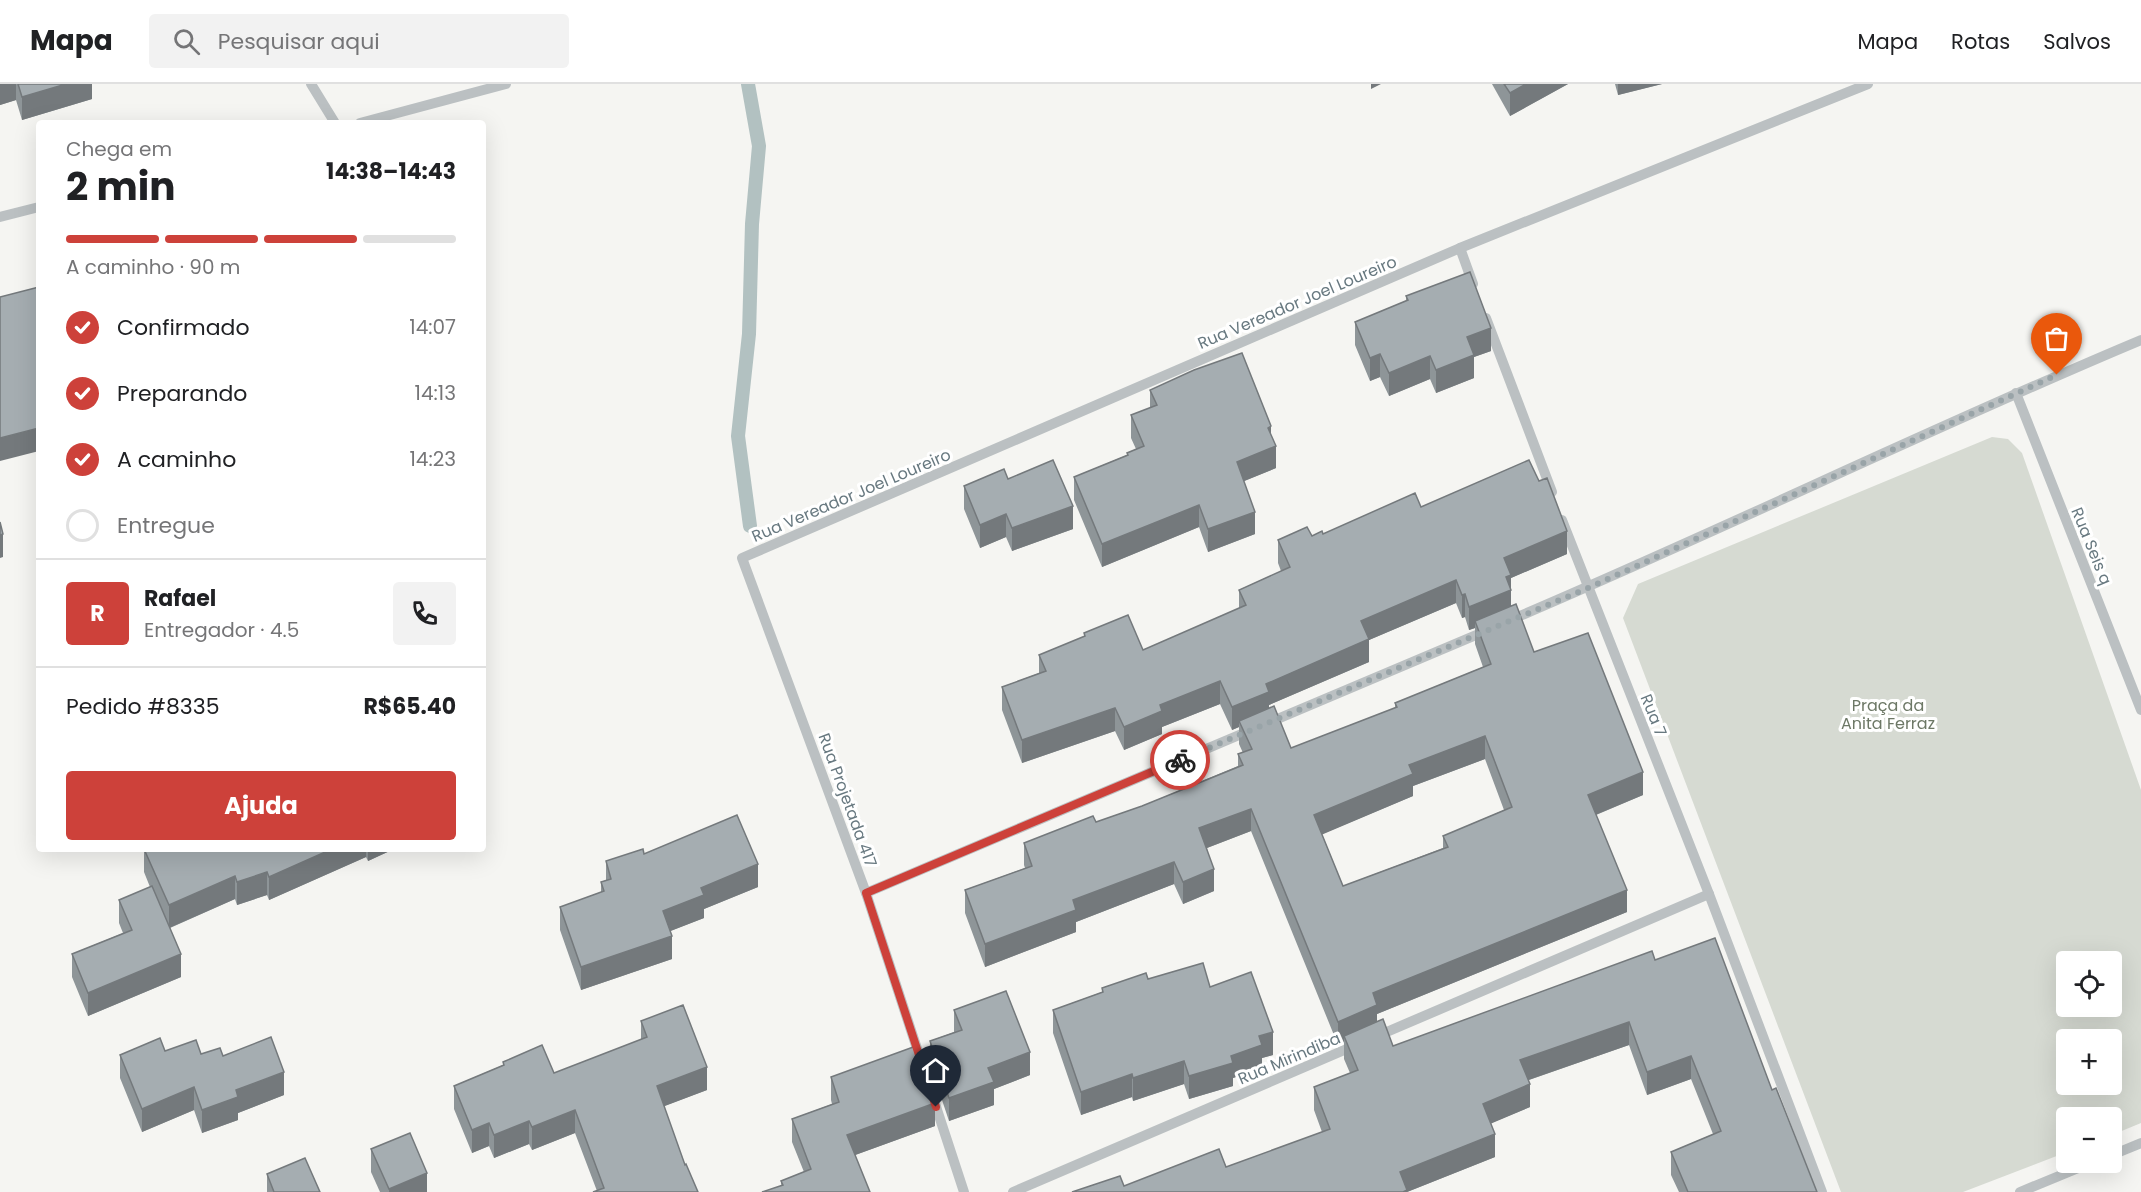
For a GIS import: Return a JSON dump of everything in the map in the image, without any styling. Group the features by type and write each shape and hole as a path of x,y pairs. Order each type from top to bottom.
{"street":[{"path":"311,84 333,120"},
{"path":"371,120 506,84"},
{"name":"Rua Vereador Joel Loureiro","path":"742,558 1460,248 1868,84"},
{"path":"0,217 36,208"},
{"name":"Rua 7","path":"1460,248 1588,588 1709,894 1822,1192"},
{"path":"866,893 1588,588 2016,393 2141,340"},
{"name":"Rua Seis q","path":"2016,393 2141,710"},
{"name":"Rua Projetada 417","path":"742,558 866,893 964,1192"},
{"name":"Rua Mirindiba","path":"1013,1192 1709,894"},
{"path":"2122,1151 2141,1143"},
{"path":"2020,1192 2066,1173"}],"green space":[{"name":"Praça da Anita Ferraz","path":"1992,437 2008,439 2022,453 2141,790 2141,1123 2122,1131 2122,1107 2056,1107 2056,1156 1963,1192 1841,1192 1623,618 1638,584"}],"building":[{"path":"18,84 66,84 22,97"},
{"path":"1504,84 1526,84 1510,93"},
{"path":"1470,272 1491,328 1467,337 1474,355 1436,370 1430,356 1389,373 1380,354 1370,358 1355,322 1408,300 1406,296"},
{"path":"36,288 36,429 0,438 0,297"},
{"path":"1242,353 1271,426 1268,428 1276,446 1237,462 1255,512 1208,529 1199,505 1102,544 1074,477 1144,446 1131,415 1157,405 1150,390 1194,370"},
{"path":"1053,460 1073,506 1012,528 1006,514 980,525 964,486 1004,469 1008,479"},
{"path":"1529,460 1539,481 1547,478 1567,531 1504,558 1511,575 1506,577 1511,590 1469,607 1465,594 1462,595 1456,580 1361,621 1369,639 1266,684 1269,692 1232,707 1220,681 1160,705 1162,711 1124,727 1115,708 1022,740 1002,687 1046,671 1039,655 1128,615 1143,650 1246,605 1239,590 1290,567 1278,540 1307,527 1312,536 1322,531 1323,534 1415,493 1421,507"},
{"path":"1516,604 1534,652 1588,633 1643,772 1588,795 1627,890 1373,993 1377,1005 1338,1022 1251,809 1199,828 1214,869 1183,882 1174,862 1073,900 1076,910 985,944 965,890 1032,866 1024,843 1093,816 1096,822 1142,806 1243,765 1238,754 1252,749 1239,721 1274,706 1291,748 1397,707 1395,703 1491,664 1475,621","holes":["1485,736 1512,807 1443,836 1448,847 1343,886 1314,815 1413,774 1409,765"]},
{"path":"737,815 758,864 701,888 704,895 663,911 672,936 581,967 560,907 604,891 601,882 611,879 606,861 643,849 644,854"},
{"path":"145,852 325,852 269,877 267,872 237,882 235,876 169,905"},
{"path":"152,886 181,954 88,993 72,954 132,930 119,900"},
{"path":"1715,938 1772,1090 1776,1088 1817,1192 1688,1192 1671,1152 1721,1131 1691,1056 1647,1072 1629,1022 1520,1060 1530,1084 1483,1104 1495,1134 1400,1172 1407,1190 1403,1192 1072,1192 1120,1176 1124,1186 1219,1149 1226,1167 1330,1129 1314,1087 1358,1070 1344,1036 1383,1019 1393,1046 1652,951 1655,960"},
{"path":"1203,963 1210,987 1251,972 1273,1032 1259,1036 1262,1045 1231,1056 1233,1063 1189,1076 1184,1061 1133,1078 1132,1074 1081,1092 1053,1010 1103,992 1102,988 1146,973 1148,979"},
{"path":"1006,991 1030,1052 988,1068 994,1082 949,1098 930,1041 962,1030 954,1010"},
{"path":"683,1005 707,1067 657,1086 685,1165 698,1192 593,1192 604,1188 575,1110 532,1127 529,1121 494,1135 489,1123 472,1130 454,1086 504,1065 503,1062 542,1045 554,1073 647,1037 641,1021"},
{"path":"271,1037 284,1072 236,1090 238,1097 202,1110 194,1087 142,1109 120,1055 160,1038 165,1051 196,1040 201,1054 220,1048 223,1056"},
{"path":"916,1046 935,1103 847,1135 870,1192 762,1192 783,1185 781,1181 811,1169 792,1119 839,1102 831,1077"},
{"path":"410,1133 427,1173 389,1189 371,1149"},
{"path":"305,1158 320,1192 274,1192 267,1174"}],"waterway":[{"path":"748,84 759,146 752,224 749,334 738,436 750,526"}],"way so far":[{"path":"1180,760 1588,588 2057,375"}],"route":[{"path":"936,1107 866,893 1180,760"}]}
